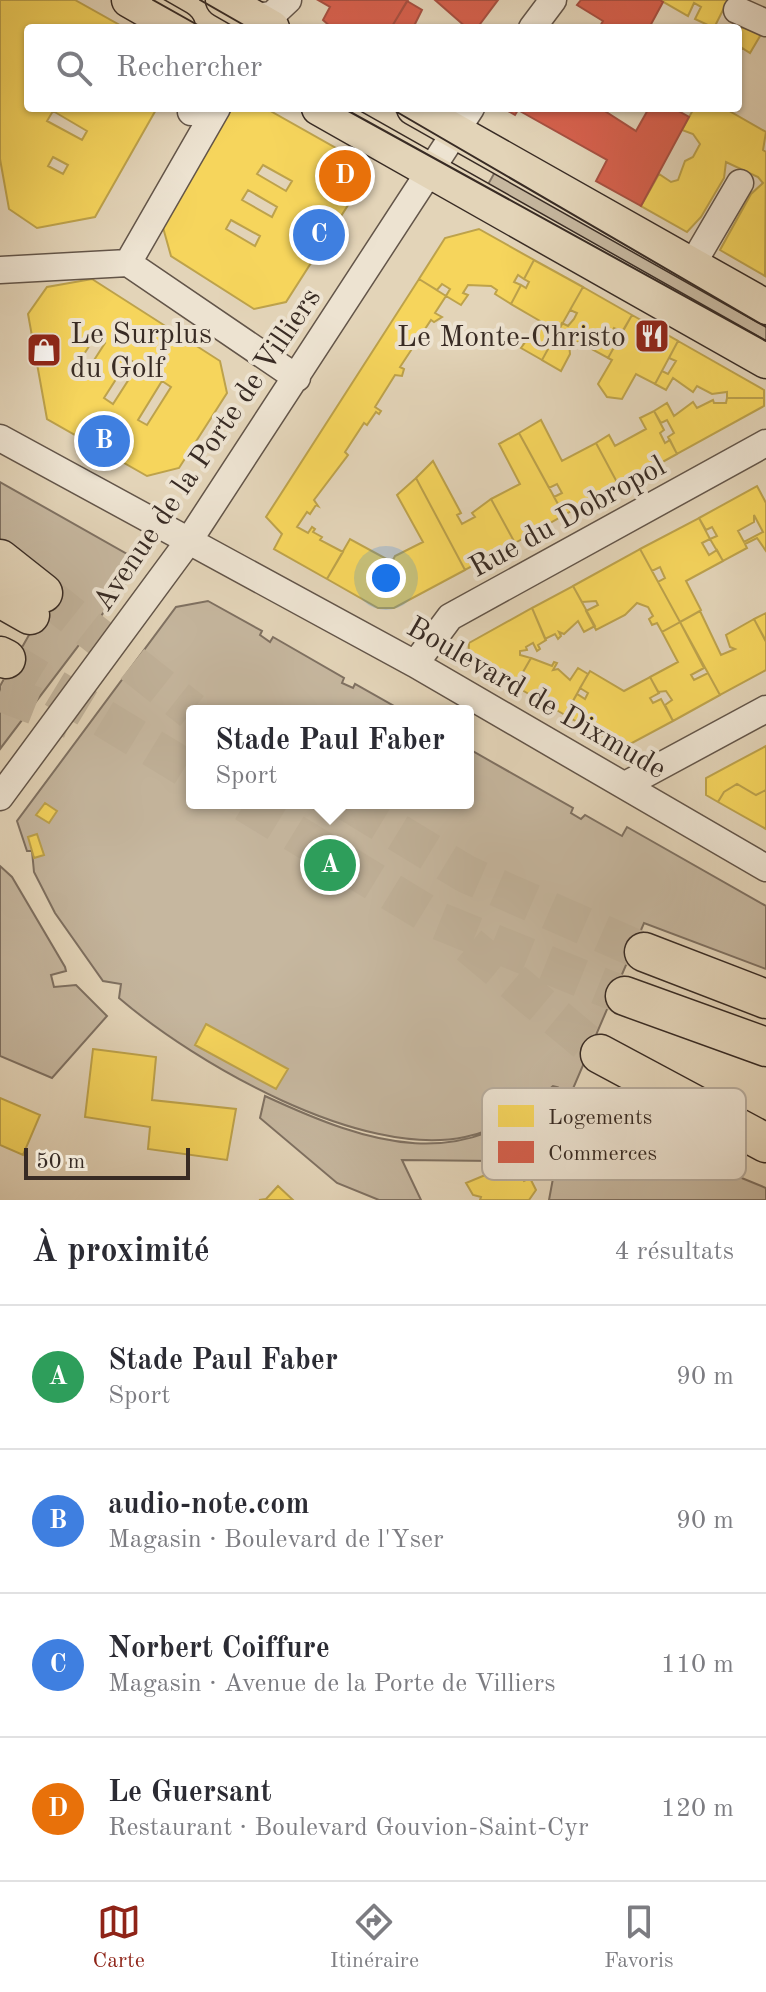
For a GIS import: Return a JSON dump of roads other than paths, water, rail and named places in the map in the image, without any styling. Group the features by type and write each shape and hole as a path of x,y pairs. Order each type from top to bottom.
{"highway":[{"path":"0,559 24,602"},
{"path":"644,952 766,999"},
{"path":"625,996 766,1047"},
{"path":"682,1019 766,1075"},
{"path":"600,1054 663,1088"},
{"path":"746,1132 766,1143"}],"main road":[{"path":"129,0 171,24"},
{"path":"326,112 766,361"},
{"path":"430,112 463,120 692,265 766,307"}],"street":[{"path":"249,15 272,15 288,0"},
{"path":"535,24 553,0"},
{"path":"735,13 766,23"},
{"path":"128,263 215,112"},
{"name":"Avenue de la Porte de Villiers","path":"0,797 188,542 463,120"},
{"path":"692,265 740,183"},
{"path":"0,270 128,263 297,378"},
{"name":"Boulevard de Dixmude","path":"0,438 415,664 627,784 766,868"},
{"name":"Rue du Dobropol","path":"415,664 450,617 766,443"},
{"path":"627,784 766,709"}],"tunnel":[{"path":"43,593 186,706"},
{"path":"6,659 186,768"},
{"path":"0,692 71,720"},
{"path":"255,809 439,921 625,996"},
{"path":"359,809 466,874 644,952"},
{"path":"469,945 600,1054"}],"tram line":[{"path":"153,0 196,24"},
{"path":"200,0 242,24"},
{"path":"350,112 766,341"},
{"path":"397,112 766,327"}],"place":[{"name":"Le Guersant","path":"345,176"},
{"name":"Norbert Coiffure","path":"319,235"},
{"name":"Le Monte-Christo","path":"652,336"},
{"name":"Le Surplus du Golf","path":"44,350"},
{"name":"audio-note.com","path":"104,441"},
{"name":"Stade Paul Faber","path":"330,865"}]}
